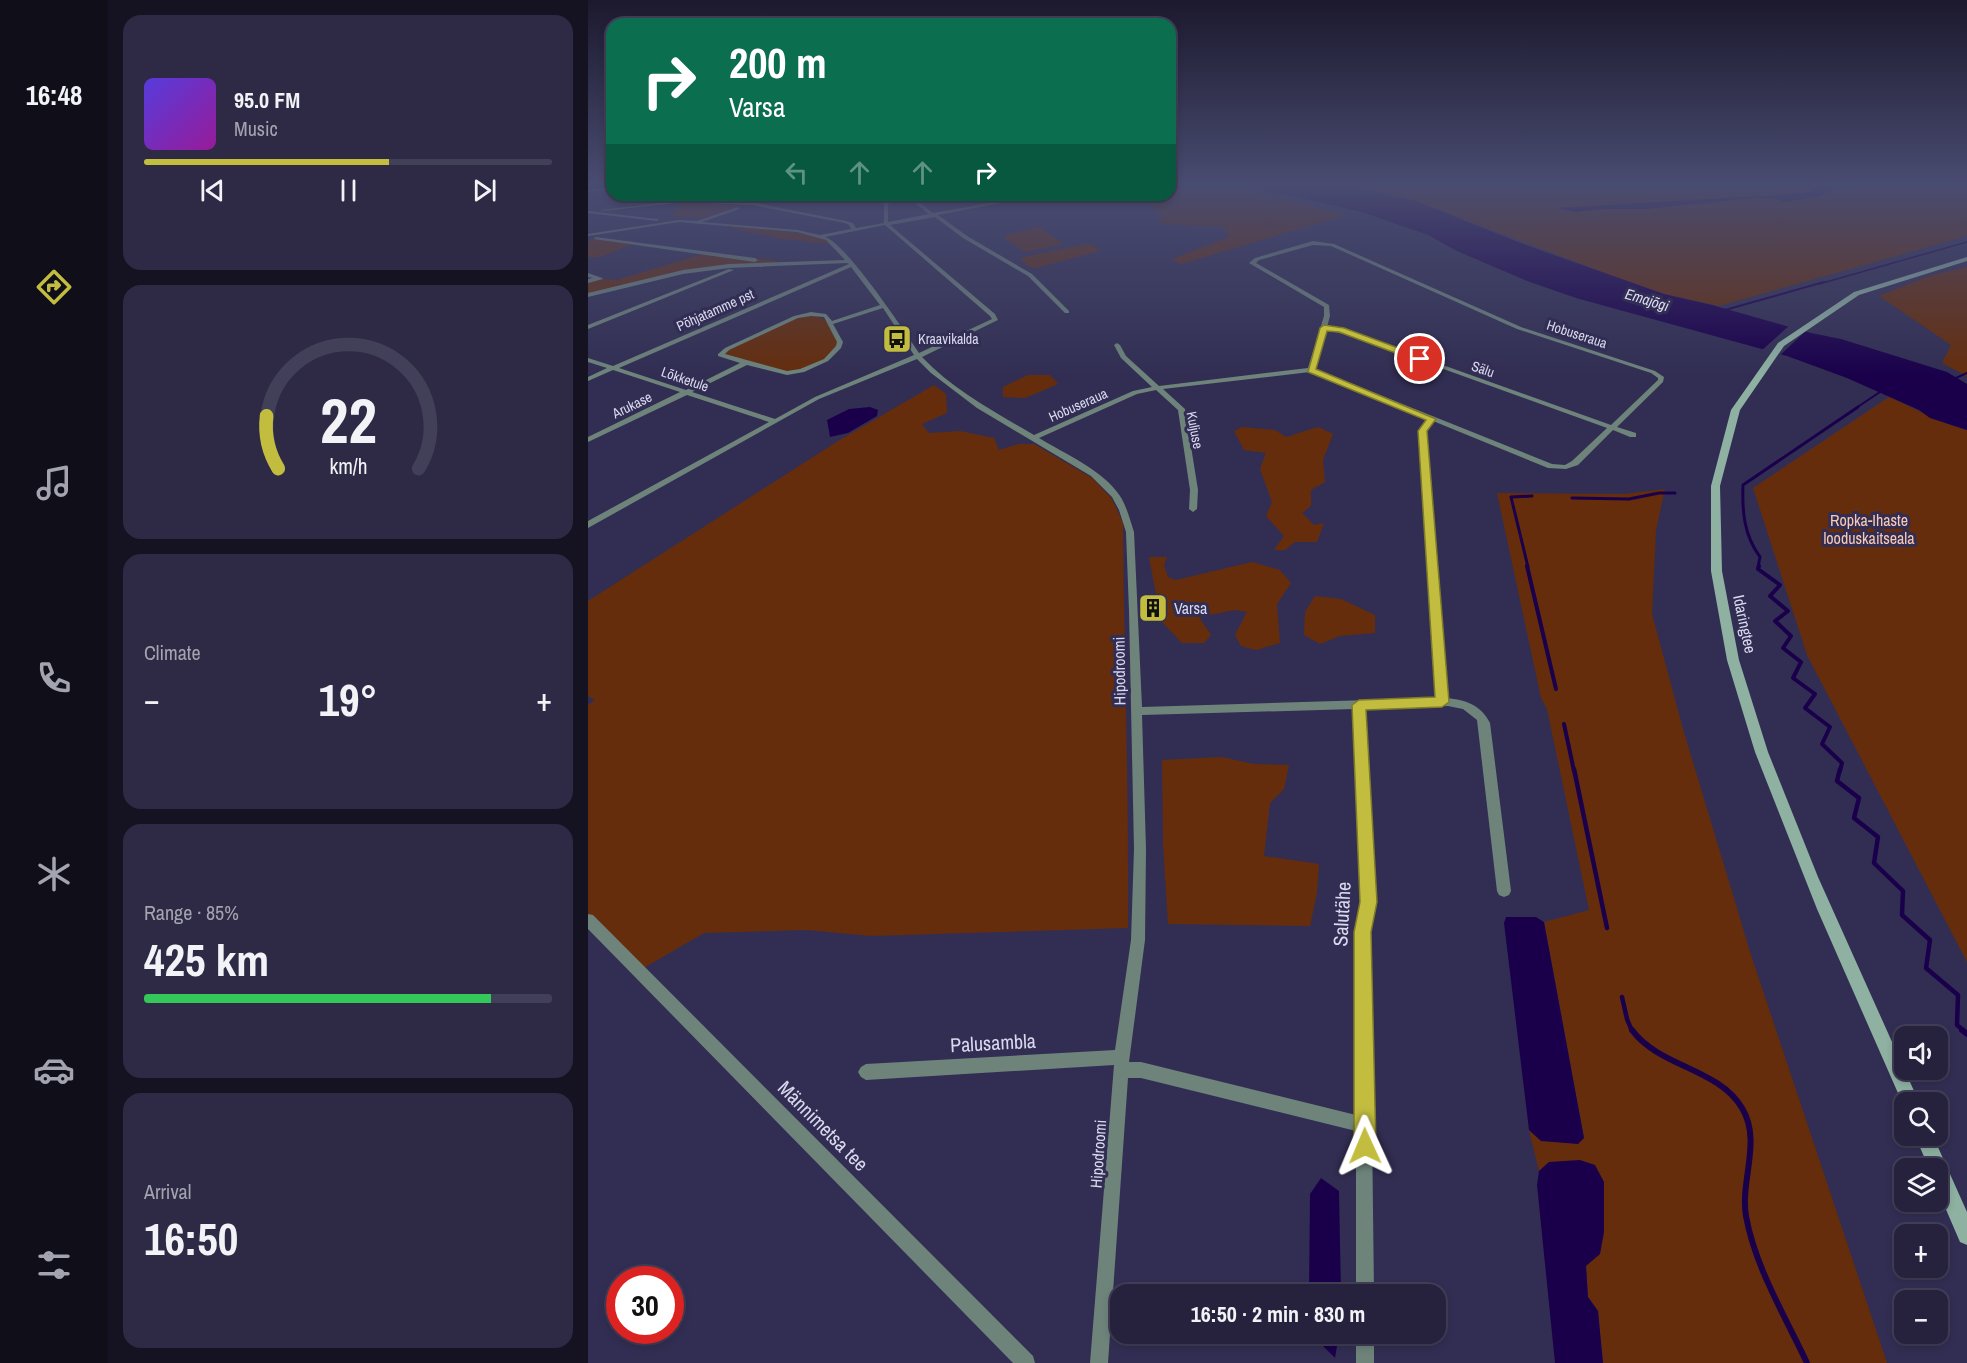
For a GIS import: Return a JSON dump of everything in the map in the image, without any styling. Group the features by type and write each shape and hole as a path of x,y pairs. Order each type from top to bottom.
{"main road":[{"name":"Idaringtee","path":"1906,1092 1809,873 1774,788 1748,714 1728,646 1718,591 1713,547 1713,506 1717,465 1731,421 1758,371 1771,356 1802,328 1860,293 1909,274 1967,260"},
{"path":"1928,1146 1967,1235"}],"street":[{"path":"671,249 749,260 778,261 776,264"},
{"name":"Hipodroomi","path":"838,249 884,306 918,356 933,372 959,393 1094,474 1116,496 1130,532 1140,849 1138,940 1122,1063 1099,1363"},
{"path":"588,525 827,394 918,356 995,320 993,315 915,249"},
{"path":"985,249 1030,275 1067,312"},
{"name":"Hobuseraua","path":"1294,249 1252,261 1257,267 1324,303 1328,312 1311,370"},
{"name":"Hobuseraua","path":"1033,438 1136,392 1311,370 1551,466 1560,467 1575,463 1659,384 1661,377 1653,372 1520,328 1339,249"},
{"path":"588,295 683,272 776,264 850,263"},
{"name":"Põhjatamme pst","path":"588,379 850,263"},
{"path":"588,327 743,266"},
{"path":"588,275 600,279 588,281"},
{"path":"831,323 884,306"},
{"path":"802,315 822,315 831,323 839,337 839,347 832,356 802,371 787,374 746,363 720,355 727,349 802,315"},
{"name":"Sälu","path":"1324,328 1354,334 1633,435"},
{"name":"Kuljuse","path":"1117,345 1122,357 1181,409 1194,490 1193,509"},
{"name":"Lõkketule","path":"588,360 775,421"},
{"name":"Arukase","path":"588,440 746,363"},
{"path":"1431,419 1423,431 1442,702"},
{"path":"1137,711 1461,703 1482,717 1487,736 1504,891"},
{"name":"Salutähe","path":"1359,705 1369,902 1362,932 1365,1284"},
{"name":"Männimetsa tee","path":"588,920 1026,1363"},
{"path":"1122,1063 1141,1070 1365,1125"},
{"name":"Palusambla","path":"866,1072 1122,1063"},
{"path":"1365,1344 1365,1363"}],"green space":[{"path":"588,249 621,249 601,257 588,257"},
{"path":"1020,249 1042,249 1025,252"},
{"path":"1063,249 1097,249 1100,251 1035,268 1021,260 1024,257"},
{"path":"1199,249 1233,249 1181,264 1172,259"},
{"path":"1541,249 1922,249 1719,306 1664,294"},
{"path":"706,253 777,261 775,264 682,272 588,294 588,281 617,280"},
{"path":"1967,267 1967,376 1942,363 1951,345 1879,296 1929,276"},
{"path":"806,316 820,317 825,320 831,327 839,345 824,361 793,373 724,355 726,351 792,319"},
{"path":"1028,375 1050,375 1058,384 1025,398 1003,397 1003,387"},
{"path":"934,385 946,394 947,413 922,424 929,433 960,431 994,438 999,450 1019,444 1034,444 1092,478 1112,499 1123,523 1128,928 871,936 807,930 704,933 642,969 588,917 588,705 595,700 588,696 588,601 838,441"},
{"name":"Ropka-Ihaste looduskaitseala","path":"1889,397 1937,420 1967,430 1967,962 1807,655 1753,488"},
{"path":"1242,427 1275,430 1286,437 1318,427 1333,434 1323,460 1325,482 1311,490 1311,506 1302,513 1314,525 1324,523 1317,542 1295,542 1285,550 1274,550 1284,536 1266,516 1272,502 1260,469 1266,453 1244,450 1234,431"},
{"path":"1665,489 1656,530 1652,614 1683,729 1751,955 1887,1363 1603,1363 1598,1311 1588,1297 1586,1266 1549,1162 1539,1171 1529,1130 1541,1141 1584,1138 1544,922 1589,910 1547,709 1541,698 1497,493 1624,494"},
{"path":"1149,557 1167,557 1164,565 1168,577 1176,580 1252,562 1280,570 1291,583 1277,604 1280,643 1256,650 1241,646 1235,635 1247,612 1235,610 1199,617 1211,635 1204,643 1182,643 1161,621"},
{"path":"1315,596 1341,599 1375,615 1375,633 1340,636 1320,644 1304,635 1305,612"},
{"path":"1222,757 1254,764 1289,765 1284,789 1270,803 1264,856 1319,864 1317,893 1310,926 1168,924 1163,844 1162,760"}],"water":[{"name":"Emajõgi","path":"1453,249 1536,249 1664,294 1841,339 1947,372 1967,384 1967,430 1930,418 1919,410 1847,378 1787,356 1576,298 1527,281"},
{"path":"870,407 878,410 877,416 848,433 830,437 827,420 849,409"},
{"path":"1506,917 1536,917 1544,922 1584,1138 1578,1144 1541,1141 1529,1130 1504,923"},
{"path":"1580,1160 1595,1165 1604,1182 1604,1232 1600,1254 1586,1266 1588,1297 1598,1311 1603,1363 1555,1363 1537,1185 1539,1171 1549,1162"},
{"path":"1321,1178 1339,1191 1341,1284 1309,1284 1310,1194"},
{"path":"1321,1344 1337,1344 1335,1358"}],"pier":[{"path":"1791,324 1808,329 1778,357 1760,352"}],"waterway":[{"path":"1819,284 1944,249"},
{"path":"1725,310 1824,282"},
{"path":"1954,379 1967,373"},
{"path":"1856,408 1883,390"},
{"path":"1758,567 1760,557 1750,540 1745,523 1743,485 1858,407"},
{"path":"1572,498 1629,499 1659,493 1675,493"},
{"path":"1528,567 1511,497 1532,496"},
{"path":"1527,566 1556,689"},
{"path":"1759,566 1758,569 1780,585 1770,596 1788,611 1775,621 1791,636 1783,648 1801,662 1793,678 1815,694 1805,708 1830,727 1822,744 1842,763 1840,771"},
{"path":"1564,724 1574,771"},
{"path":"1574,769 1607,928"},
{"path":"1840,769 1837,781 1859,798 1854,818 1878,837 1874,863 1903,891 1902,915 1930,940 1926,968 1958,995 1957,1025 1964,1031"},
{"path":"1622,997 1632,1031"},
{"path":"1632,1030 1657,1052 1718,1084 1742,1108 1748,1121 1750,1134 1745,1202 1750,1235 1763,1273 1807,1363"},
{"path":"1962,1030 1967,1034"}],"place":[{"name":"Kraavikalda","path":"897,339"},
{"name":"Varsa","path":"1153,608"}],"route":[{"path":"1365,1146 1362,932 1369,902 1359,705 1442,702 1423,431 1426,423 1431,419 1311,370 1324,328 1341,330 1420,359"}]}
